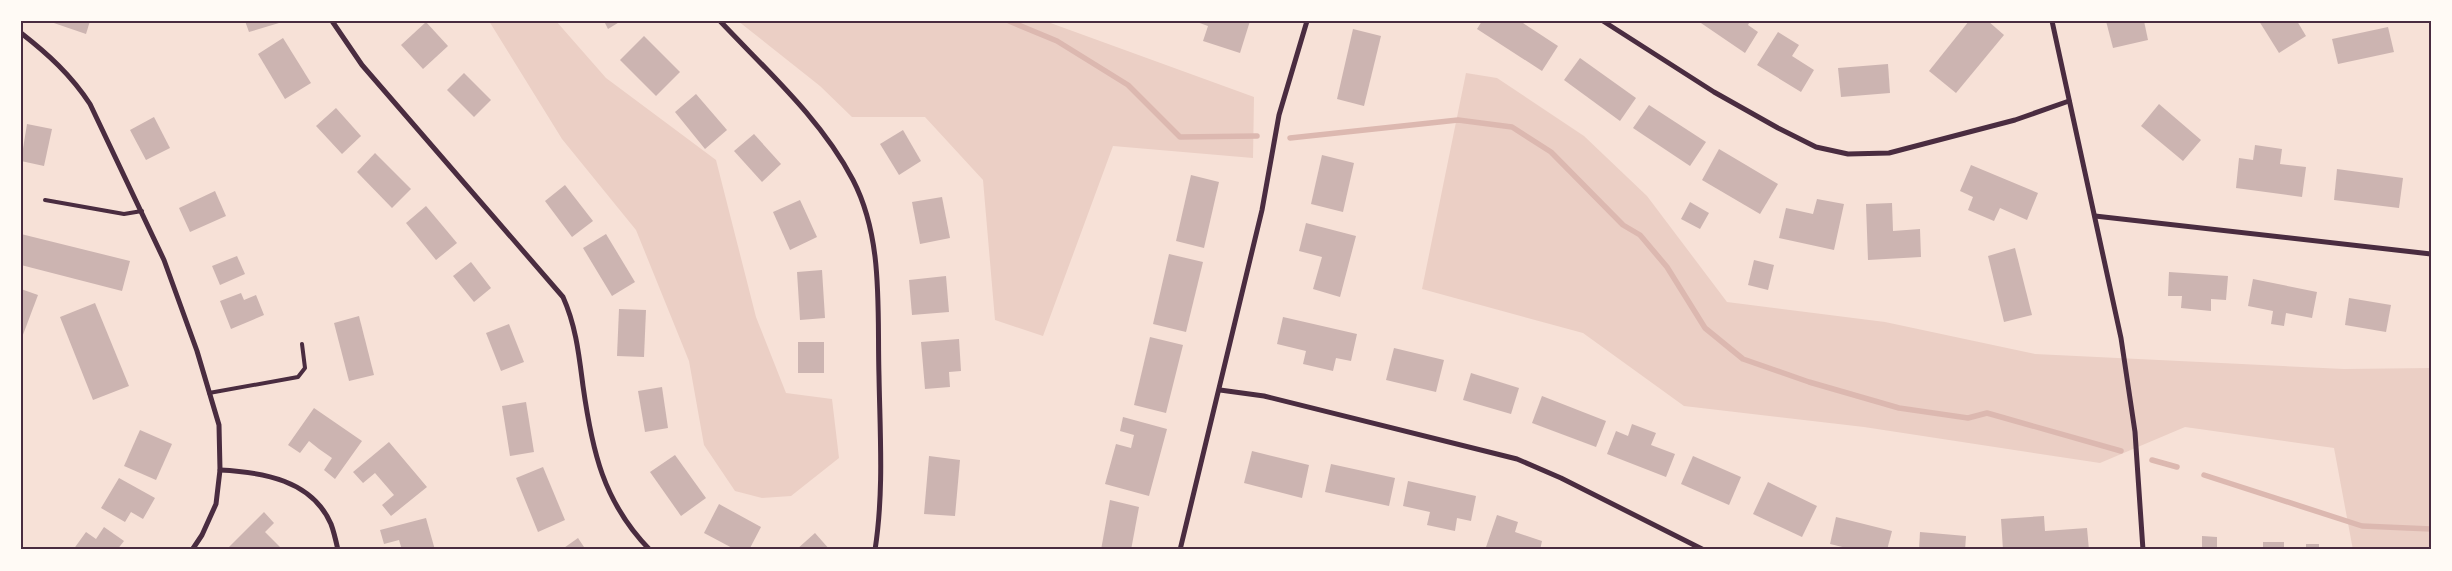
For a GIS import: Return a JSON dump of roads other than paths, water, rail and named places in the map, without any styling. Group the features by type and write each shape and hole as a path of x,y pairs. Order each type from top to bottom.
{"street":[{"path":"332,21 362,65 563,297 575,328 587,417 594,452 606,487 622,517 650,550"},
{"path":"720,21 798,105 827,140 854,182 870,225 877,269 882,475 875,550"},
{"path":"1180,550 1262,210 1279,115 1307,21"},
{"path":"1603,21 1714,92 1778,128 1816,147 1848,154 1895,151 2015,120 2069,101"},
{"path":"2052,21 2121,338 2135,432 2143,550"},
{"path":"21,33 50,56 79,88 90,104 164,260 197,351 220,432 220,470 213,515 192,550"},
{"path":"2095,216 2431,254"},
{"path":"1220,390 1264,396 1517,459 1561,478 1704,550"},
{"path":"220,470 250,471 277,478 302,489 318,504 331,524 338,550"}],"lane":[{"path":"45,200 124,214 142,211"},
{"path":"209,393 298,377 305,368 302,344"}],"waterway":[{"path":"1009,21 1057,41 1128,85 1180,137 1257,136"},
{"path":"1290,138 1458,120 1512,127 1551,152 1623,225 1640,235 1667,267 1705,328 1743,359 1809,382 1899,408 1968,418 1987,413 2121,451"},
{"path":"2152,460 2177,467"},
{"path":"2204,475 2362,526 2431,529"}]}
